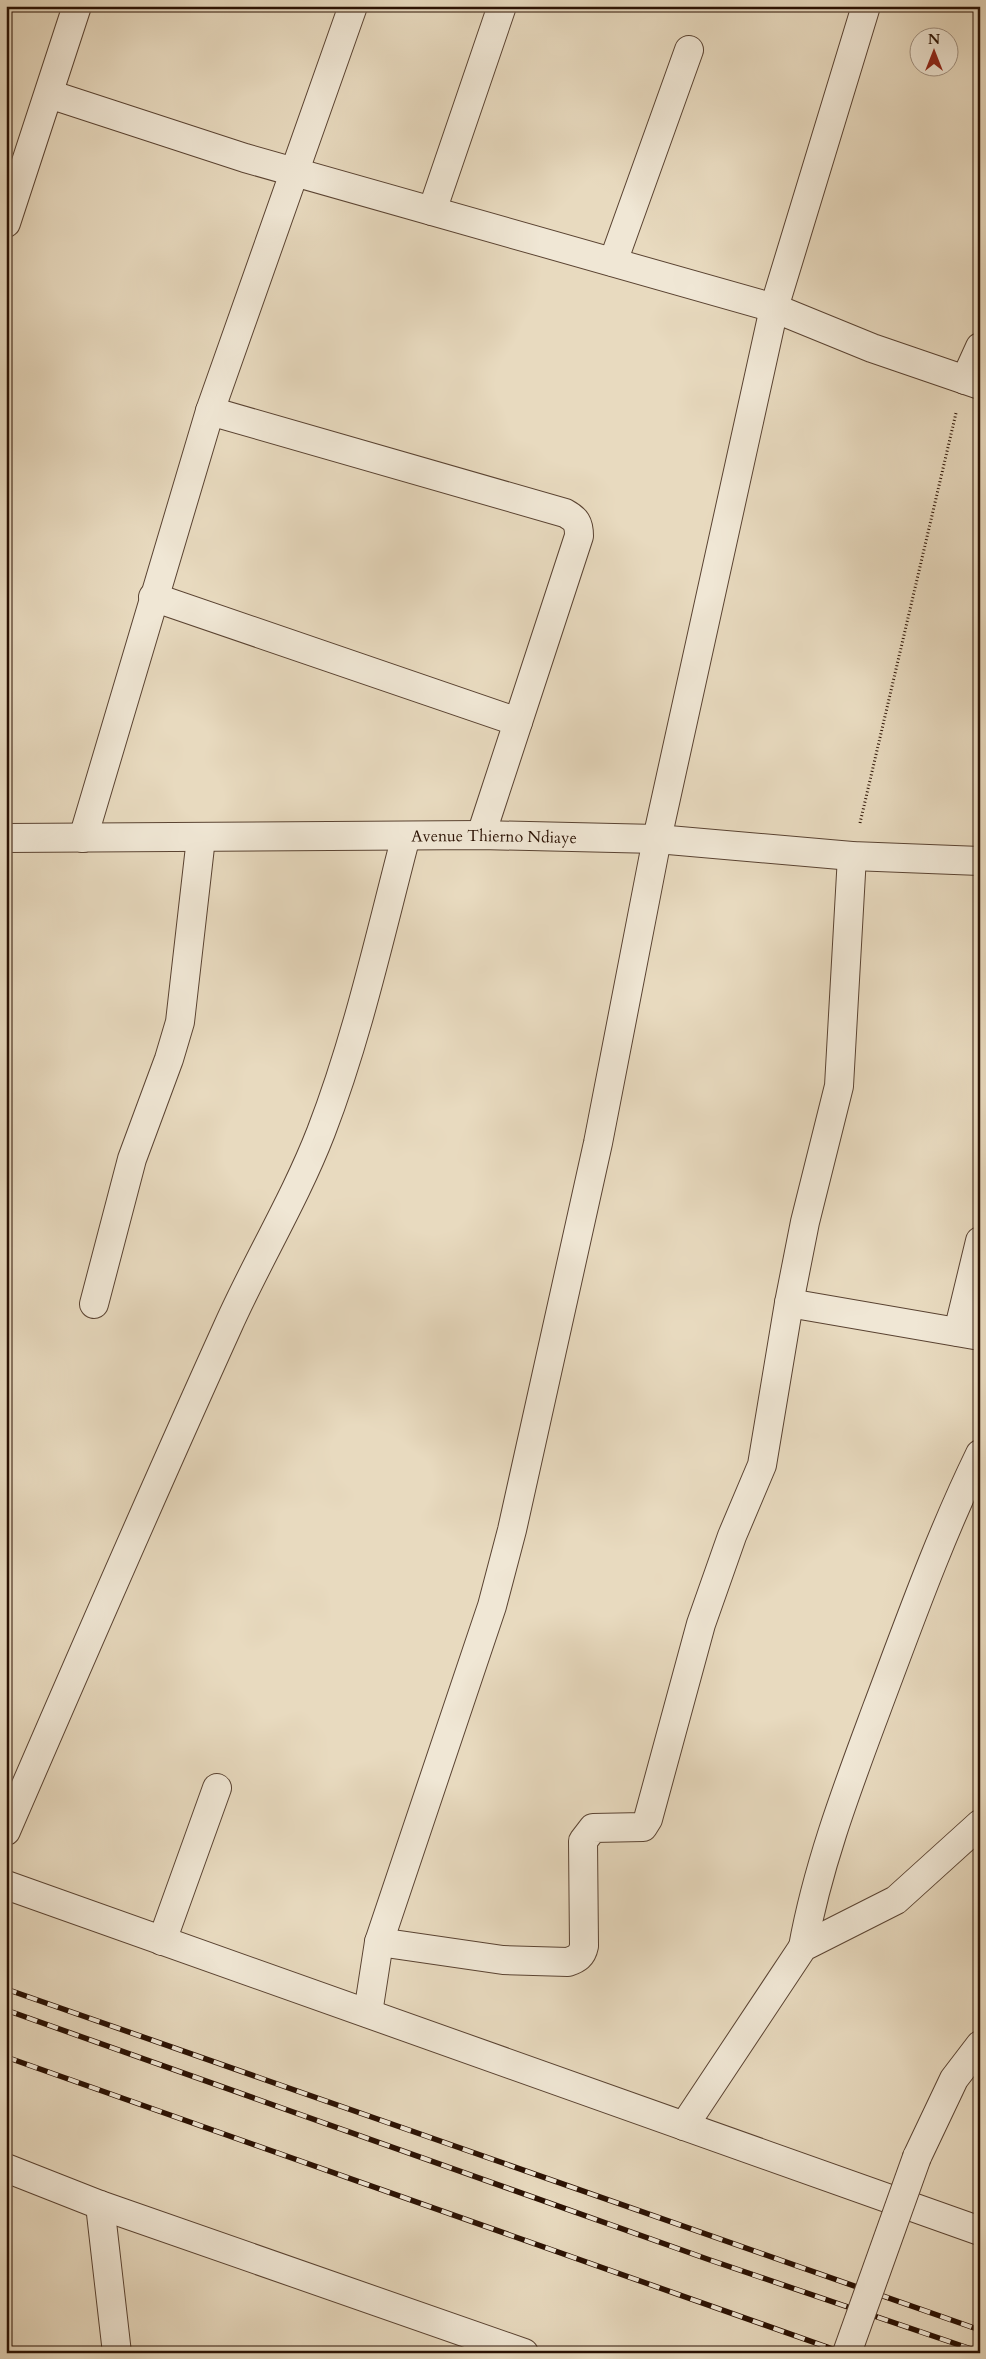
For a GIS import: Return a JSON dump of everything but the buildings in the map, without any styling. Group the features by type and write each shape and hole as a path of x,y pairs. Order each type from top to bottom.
{"street":[{"path":"6,223 77,6"},
{"path":"83,838 153,597 210,411 353,6"},
{"path":"432,210 502,6"},
{"path":"368,2013 379,1942 492,1606 512,1530 598,1143 658,839 774,308 866,6"},
{"path":"613,262 689,50"},
{"path":"49,94 294,171 774,308 872,348 972,383 980,347"},
{"path":"210,411 574,518 580,526 580,536 481,835"},
{"path":"153,597 518,722"},
{"name":"Avenue Thierno Ndiaye","path":"6,838 481,835 658,839 852,856 980,861"},
{"path":"6,1831 205,1376 320,1134 367,991 406,836"},
{"path":"94,1304 132,1159 169,1059 180,1022 201,838"},
{"path":"379,1942 503,1960 568,1962 582,1954 584,1946 582,1841 593,1828 643,1827 648,1819 701,1624 732,1536 762,1465 789,1303 812,1191 839,1086 852,856"},
{"path":"789,1303 969,1334 980,1242"},
{"path":"684,2126 803,1947 810,1909 835,1822 901,1644 977,1468"},
{"path":"162,1941 217,1788"},
{"path":"803,1947 896,1900 980,1824"},
{"path":"6,1884 980,2231"},
{"path":"848,2353 917,2158 954,2079 980,2045"},
{"path":"6,2168 100,2205 524,2353"},
{"path":"100,2205 117,2353"}],"path":[{"path":"852,856 940,474 972,383"}],"railway":[{"path":"6,1989 980,2330"},
{"path":"6,2010 710,2260 980,2352"},
{"path":"6,2057 844,2353"}]}
